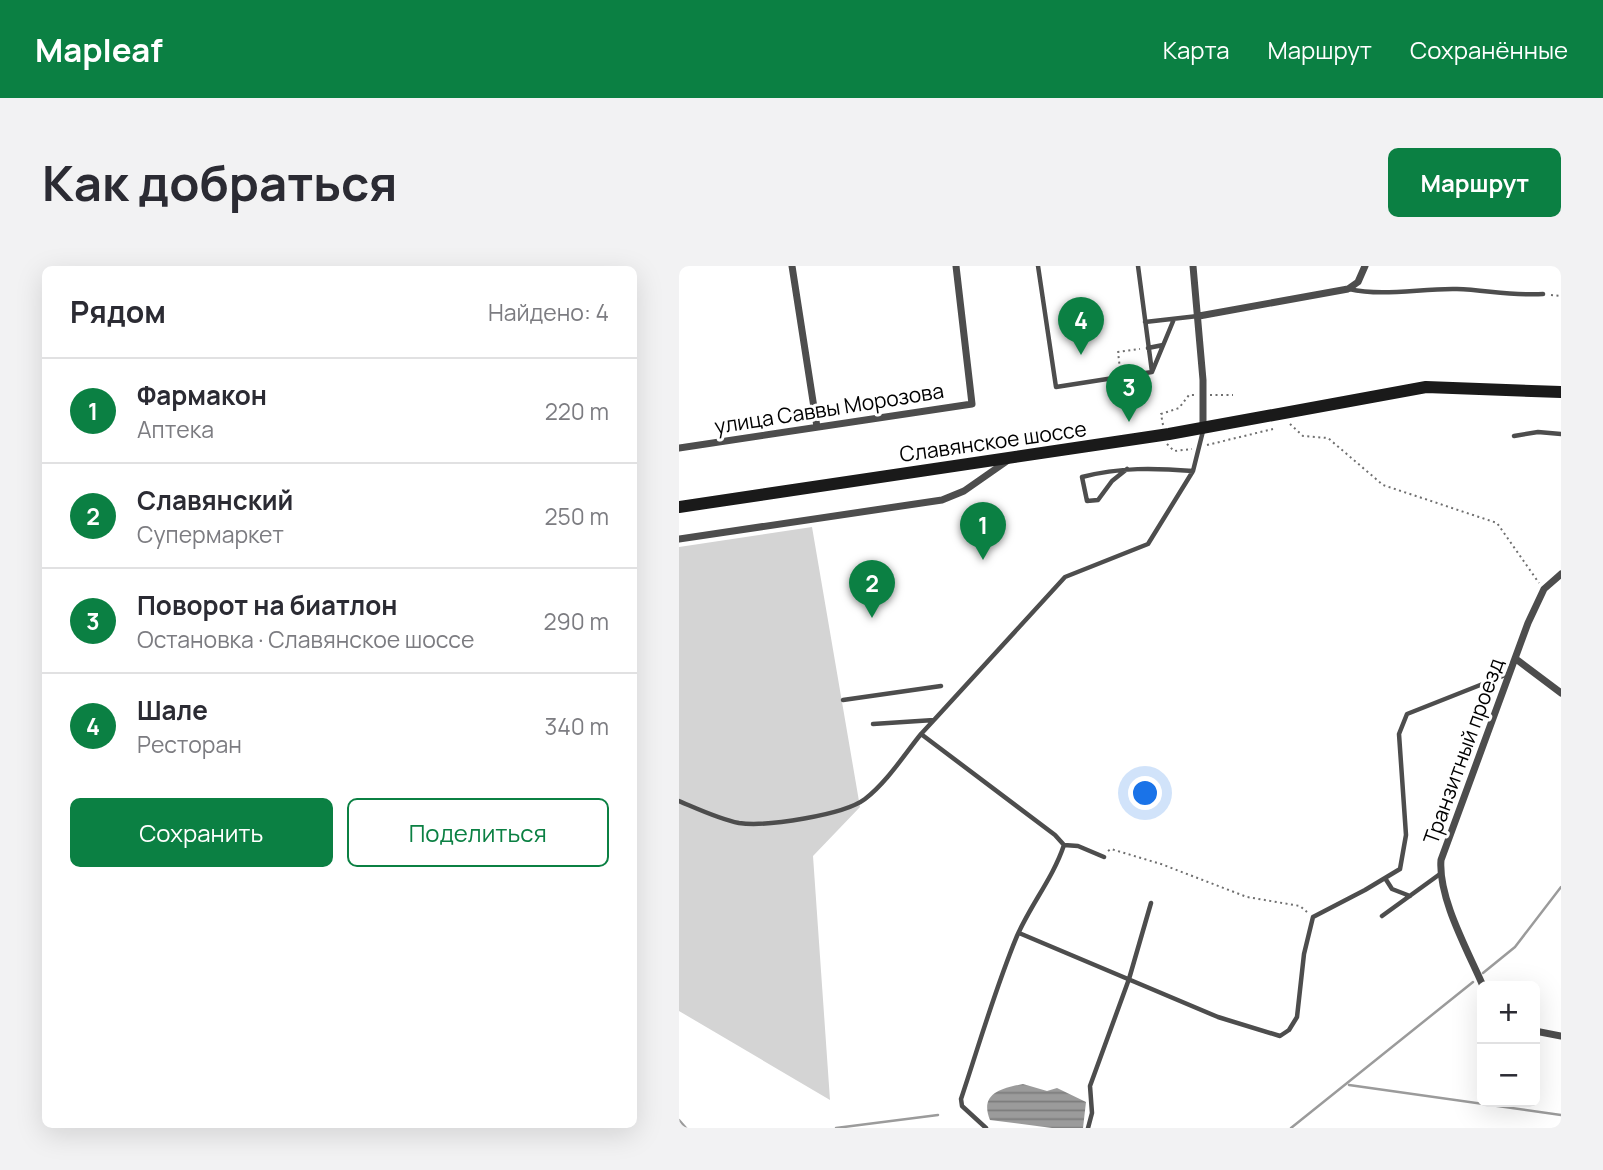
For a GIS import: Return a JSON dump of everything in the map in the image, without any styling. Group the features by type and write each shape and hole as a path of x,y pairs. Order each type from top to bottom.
{"main road":[{"name":"Славянское шоссе","path":"679,507 1203,427 1426,387 1561,391"}],"street":[{"path":"792,266 817,428"},
{"name":"улица Саввы Морозова","path":"679,448 972,404 956,266"},
{"path":"1193,266 1199,316 1203,427"},
{"path":"1199,316 1348,289 1358,282 1366,266"},
{"path":"679,539 942,500 964,491 1010,458"},
{"name":"Транзитный проезд","path":"1481,981 1447,900 1440,874 1447,837 1544,589 1561,574"},
{"path":"1516,659 1561,693"},
{"path":"1540,1032 1561,1036"}],"lane":[{"path":"1038,266 1056,387 1151,372"},
{"path":"1138,266 1151,372"},
{"path":"1348,289 1365,293 1458,289 1501,295 1543,294"},
{"path":"1145,322 1199,316"},
{"path":"1151,372 1174,319"},
{"path":"1148,348 1163,345"},
{"path":"679,801 717,817 750,824 852,806 879,786 921,734 1065,578 1149,544 1193,471 1201,450 1203,427"},
{"path":"1514,436 1538,432 1561,434"},
{"path":"1127,469 1112,481 1098,500 1087,501 1082,477 1127,469 1193,471"},
{"path":"1019,933 1218,1017 1280,1036 1289,1030 1297,1017 1304,954 1313,917 1400,869 1406,835 1399,734 1407,714 1512,673"},
{"path":"843,700 941,686"},
{"path":"873,724 935,720"},
{"path":"921,734 1055,835 1064,845 1078,846 1104,857"},
{"path":"986,1128 962,1106 961,1100 988,1014 1019,933 1056,867 1064,845"},
{"path":"1382,916 1411,896 1430,878 1440,874"},
{"path":"1385,878 1392,889 1411,896"},
{"path":"1088,1128 1092,1113 1090,1086 1129,979 1151,903"}],"path":[{"path":"1543,294 1561,296"},
{"path":"1122,377 1118,352 1148,348"},
{"path":"1278,413 1303,436 1328,438 1384,485 1497,523 1544,589"},
{"path":"1237,439 1273,429"},
{"path":"1104,857 1111,849 1132,855 1247,898 1300,905 1313,917"}],"shaded area":[{"path":"812,527 860,807 813,856 830,1100 679,1011 679,547"},
{"path":"1023,1084 1047,1091 1057,1088 1086,1102 1083,1128 1052,1128 990,1120 987,1111 990,1098 1000,1090"}],"waterway":[{"path":"1483,973 1515,947 1561,887"},
{"path":"1291,1128 1473,982"},
{"path":"1349,1085 1561,1115"},
{"path":"836,1128 938,1115"},
{"path":"679,1120 686,1128"}],"place":[{"name":"Шале","path":"1081,355"},
{"name":"Поворот на биатлон","path":"1129,422"},
{"name":"Фармакон","path":"983,560"},
{"name":"Славянский","path":"872,618"}]}
